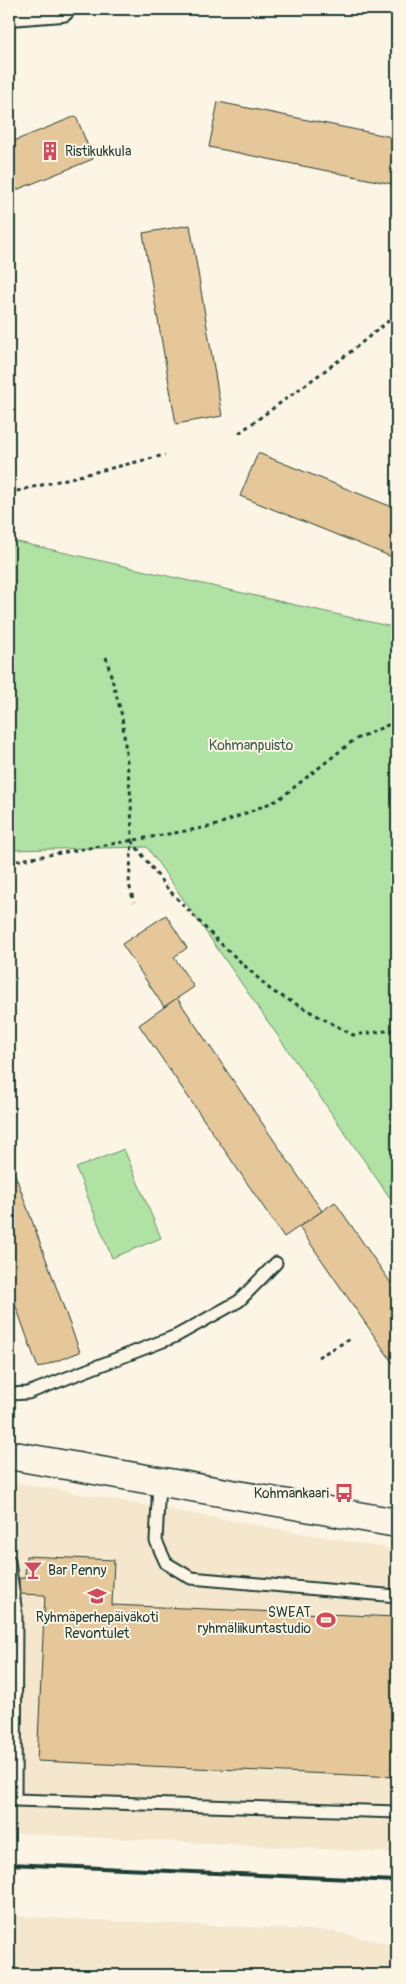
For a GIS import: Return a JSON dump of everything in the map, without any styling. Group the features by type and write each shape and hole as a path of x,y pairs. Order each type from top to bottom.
{"street":[{"path":"9,13 62,9"},
{"path":"9,1455 397,1523"}],"lane":[{"path":"9,1394 28,1394 176,1336 238,1301 276,1263"},
{"path":"159,1482 156,1541 166,1563 191,1578 397,1596"},
{"path":"9,1561 16,1614 15,1800 397,1812"}],"path":[{"path":"239,433 349,353 397,314"},
{"path":"9,493 165,455"},
{"path":"106,657 122,716 131,799 132,841 129,884 134,902"},
{"path":"9,862 214,826 278,800 354,740 390,724 397,724"},
{"path":"132,841 166,887 219,942 272,991 353,1035 394,1030 397,1026"},
{"path":"318,1358 352,1338"}],"shaded area":[{"path":"9,1481 397,1550 397,1853 9,1833"},
{"path":"9,1916 334,1931 397,1946 397,1975 9,1975"}],"green space":[{"name":"Kohmanpuisto","path":"9,540 397,628 397,1208 147,847 9,850"},
{"path":"124,1149 161,1238 112,1258 76,1168"}],"building":[{"path":"218,102 397,138 397,185 209,147"},
{"name":"Ristikukkula","path":"76,116 93,159 9,193 9,143"},
{"path":"190,225 222,416 176,424 143,233"},
{"path":"258,453 397,509 397,559 240,496"},
{"path":"166,915 187,948 174,957 194,987 164,1007 122,944"},
{"path":"177,998 322,1211 284,1237 139,1025"},
{"path":"9,1158 80,1352 38,1368 9,1287"},
{"path":"335,1202 397,1292 397,1369 299,1227"},
{"path":"26,1556 114,1560 112,1605 397,1617 397,1777 37,1761 45,1595 19,1594 19,1578 25,1578"}],"railway":[{"path":"9,1864 397,1881"}],"place":[{"name":"Ristikukkula","path":"50,151"},
{"name":"Kohmankaari","path":"344,1493"},
{"name":"Bar Penny","path":"33,1570"},
{"name":"Ryhmäperhepäiväkoti Revontulet","path":"97,1596"},
{"name":"SWEAT ryhmäliikuntastudio","path":"326,1620"}]}
